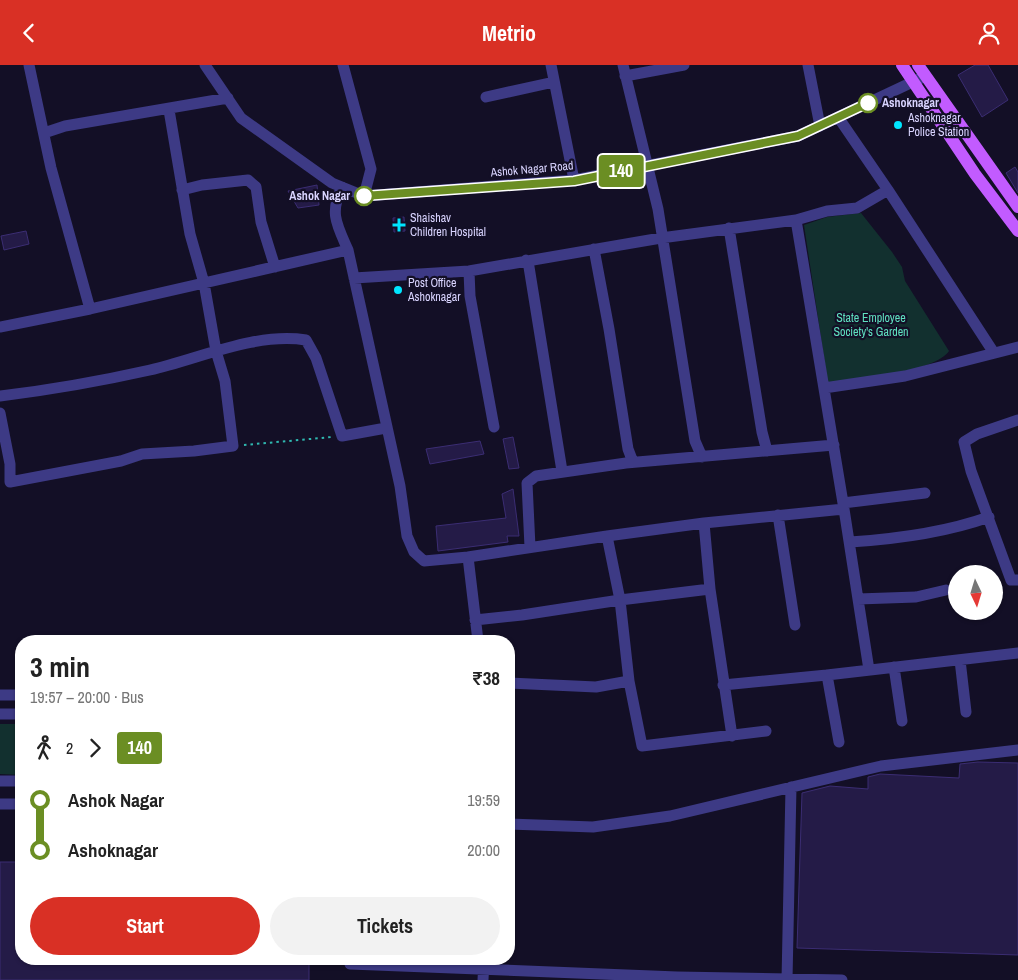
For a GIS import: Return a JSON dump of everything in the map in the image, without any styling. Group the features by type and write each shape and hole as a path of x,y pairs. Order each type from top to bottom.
{"main road":[{"path":"902,65 975,175 1018,231"},
{"path":"922,71 1018,207"}],"street":[{"path":"29,65 51,168 90,309"},
{"name":"Ashok Nagar Road","path":"205,65 241,118 332,183 364,196 574,181 646,165 798,136 912,82 922,71"},
{"path":"343,65 371,169 364,196"},
{"path":"551,65 574,181"},
{"path":"684,65 624,70 658,209 661,238 695,441 702,457"},
{"path":"808,65 820,126"},
{"path":"486,97 554,82"},
{"path":"44,133 65,126 168,110 198,102 228,98"},
{"path":"0,413 10,464 5,483 121,461 142,454 194,451 233,446 225,381 216,351 204,283 190,234 168,110"},
{"path":"838,117 994,353"},
{"path":"182,191 202,185 248,180 256,187 261,222 275,267"},
{"path":"342,187 335,202 336,223 348,250 400,486 407,535 414,552 424,561 468,557 607,536 778,515 925,493"},
{"path":"354,278 469,271 661,238 796,220 826,211 857,208 888,190"},
{"path":"796,220 850,542 869,670"},
{"path":"729,228 762,432 768,451"},
{"path":"594,249 628,449 633,462"},
{"path":"0,327 90,309 348,250"},
{"path":"526,261 529,267 562,471"},
{"path":"469,271 470,296 494,427"},
{"path":"0,396 151,370 216,351 288,337 306,340 316,358 342,436 386,428"},
{"path":"824,388 905,377 1018,347"},
{"path":"1018,420 977,434 964,442 971,471 1011,579 1018,580"},
{"path":"530,547 526,483 536,476 633,462 834,445"},
{"path":"778,515 795,625"},
{"path":"850,542 946,530 989,517"},
{"path":"704,523 710,589 732,735"},
{"path":"607,536 620,600 629,681 642,746 766,731"},
{"path":"468,557 477,635"},
{"path":"475,620 710,589"},
{"path":"858,599 916,597 946,590"},
{"path":"723,685 1018,653"},
{"path":"960,660 966,712"},
{"path":"894,667 902,721"},
{"path":"827,675 839,742"},
{"path":"515,683 596,687 629,681"},
{"path":"0,695 15,695"},
{"path":"0,714 15,714"},
{"path":"515,824 592,827 670,816 881,767 1018,750"},
{"path":"0,781 15,781"},
{"path":"787,979 791,787"},
{"path":"0,803 15,804"},
{"path":"377,965 677,977 842,980"}],"path":[{"path":"233,446 342,436"}],"green space":[{"name":"State Employee Society's Garden","path":"861,213 902,267 905,281 949,351 941,358 912,370 828,384 804,225 827,217"},
{"path":"0,724 15,724 15,775 0,774"}],"building":[{"path":"975,65 988,65 1008,100 982,117 958,75"},
{"path":"1015,167 1018,172 1018,193 1006,173"},
{"path":"317,185 319,205 298,208 288,191"},
{"path":"404,217 405,231 394,232 393,218"},
{"path":"26,231 29,244 4,250 1,236"},
{"path":"513,437 519,468 509,469 503,439"},
{"path":"480,441 484,454 430,464 426,449"},
{"path":"513,489 519,536 507,536 508,542 438,551 436,526 506,518 502,494"},
{"path":"978,762 1018,763 1018,955 797,948 802,793 830,786 868,789 868,777 880,774 959,778 960,764"},
{"path":"0,862 15,862 15,965 309,965 309,980 0,980"}],"bus line":[{"name":"140","path":"364,196 574,181 646,165 798,136 868,103"}],"place":[{"name":"Ashoknagar","path":"868,103"},
{"name":"Ashoknagar Police Station","path":"898,125"},
{"name":"Ashok Nagar","path":"364,196"},
{"name":"Shaishav Children Hospital","path":"399,225"},
{"name":"Post Office Ashoknagar","path":"398,290"}]}
